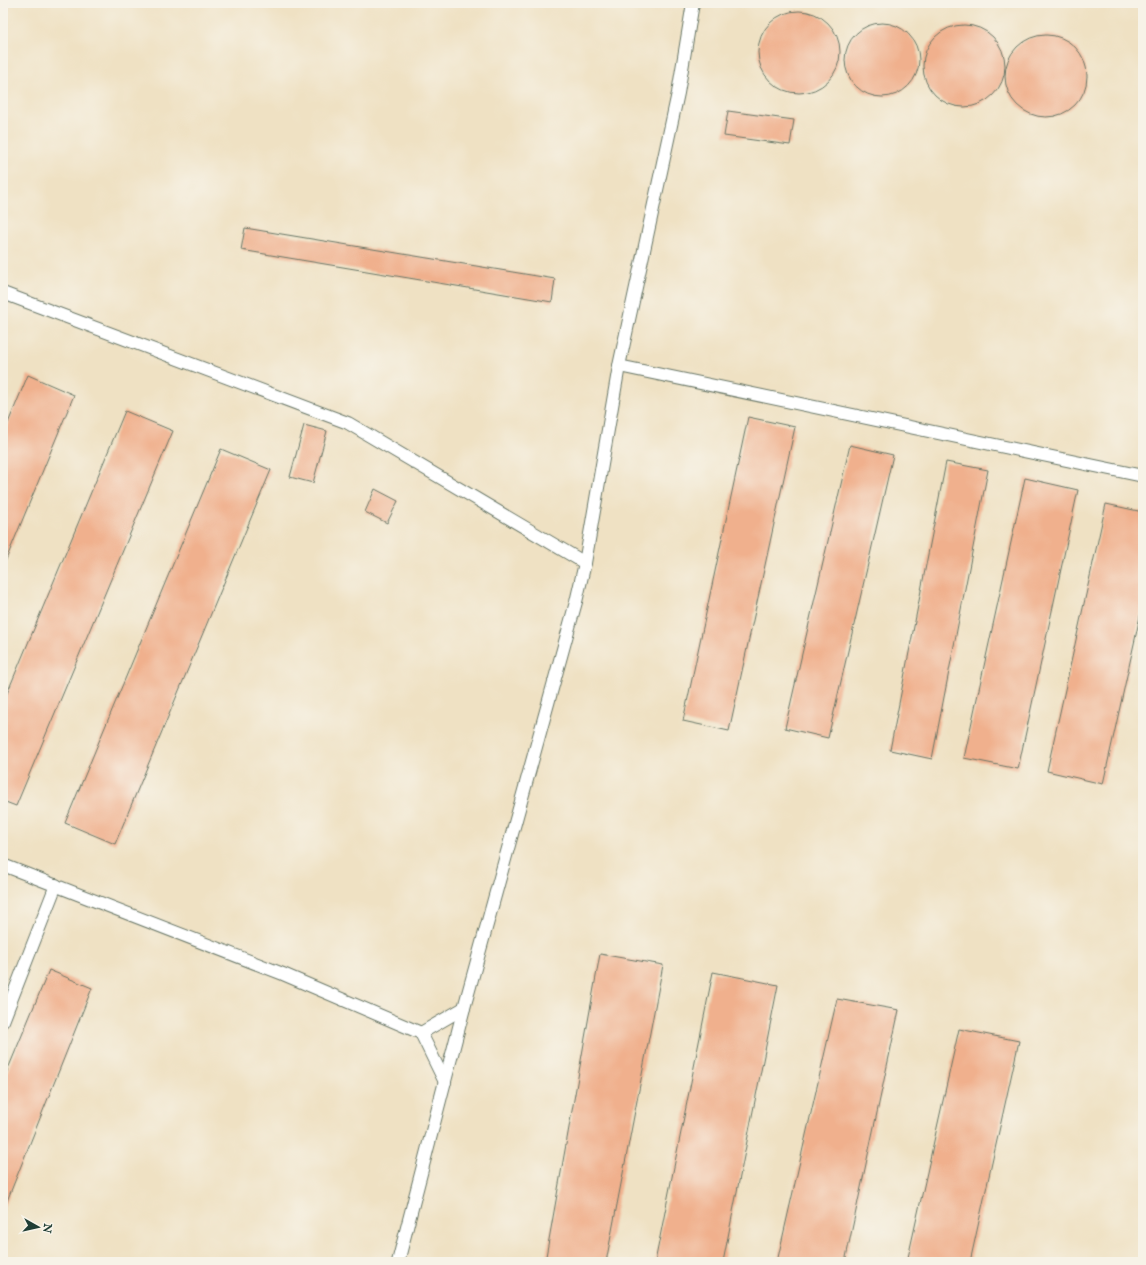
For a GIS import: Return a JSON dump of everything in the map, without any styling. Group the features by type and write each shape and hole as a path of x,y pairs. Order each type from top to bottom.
{"lane":[{"path":"398,1262 464,1008 576,602 585,563 620,366 678,93 693,3"},
{"path":"3,292 348,423 585,563"},
{"path":"620,366 1143,476"},
{"path":"3,865 283,974 421,1033 445,1082"},
{"path":"3,1021 56,885"},
{"path":"421,1033 464,1008"}],"building":[{"path":"799,11 815,14 828,23 837,36 840,52 837,68 828,81 815,90 799,93 783,90 770,81 761,68 758,52 761,36 770,23 783,14"},
{"path":"882,23 896,26 908,34 916,46 919,60 916,74 908,86 896,94 882,97 868,94 856,86 848,74 845,60 848,46 856,34 868,26"},
{"path":"964,25 980,28 993,37 1002,50 1005,66 1002,82 993,95 980,104 964,107 948,104 935,95 926,82 923,66 926,50 935,37 948,28"},
{"path":"1046,35 1062,39 1075,47 1083,60 1087,76 1083,92 1075,105 1062,113 1046,117 1030,113 1017,105 1009,92 1005,76 1009,60 1017,47 1030,39"},
{"path":"728,111 794,120 790,145 724,136"},
{"path":"245,228 555,279 552,302 241,250"},
{"path":"28,375 74,395 3,567 3,435"},
{"path":"125,411 173,431 16,806 3,801 3,703"},
{"path":"748,417 795,427 729,731 683,721"},
{"path":"304,425 327,431 313,483 290,477"},
{"path":"850,445 893,455 828,738 785,728"},
{"path":"221,449 271,470 115,844 65,823"},
{"path":"946,462 988,470 932,759 890,750"},
{"path":"1025,478 1078,490 1018,769 964,758"},
{"path":"375,489 398,501 387,523 365,512"},
{"path":"1106,504 1143,512 1143,603 1103,784 1047,771"},
{"path":"600,954 663,965 606,1262 545,1262"},
{"path":"49,970 92,988 3,1211 3,1081"},
{"path":"713,972 778,985 723,1262 655,1262"},
{"path":"837,999 899,1010 845,1262 777,1262"},
{"path":"959,1029 1019,1041 970,1262 907,1262"}]}
